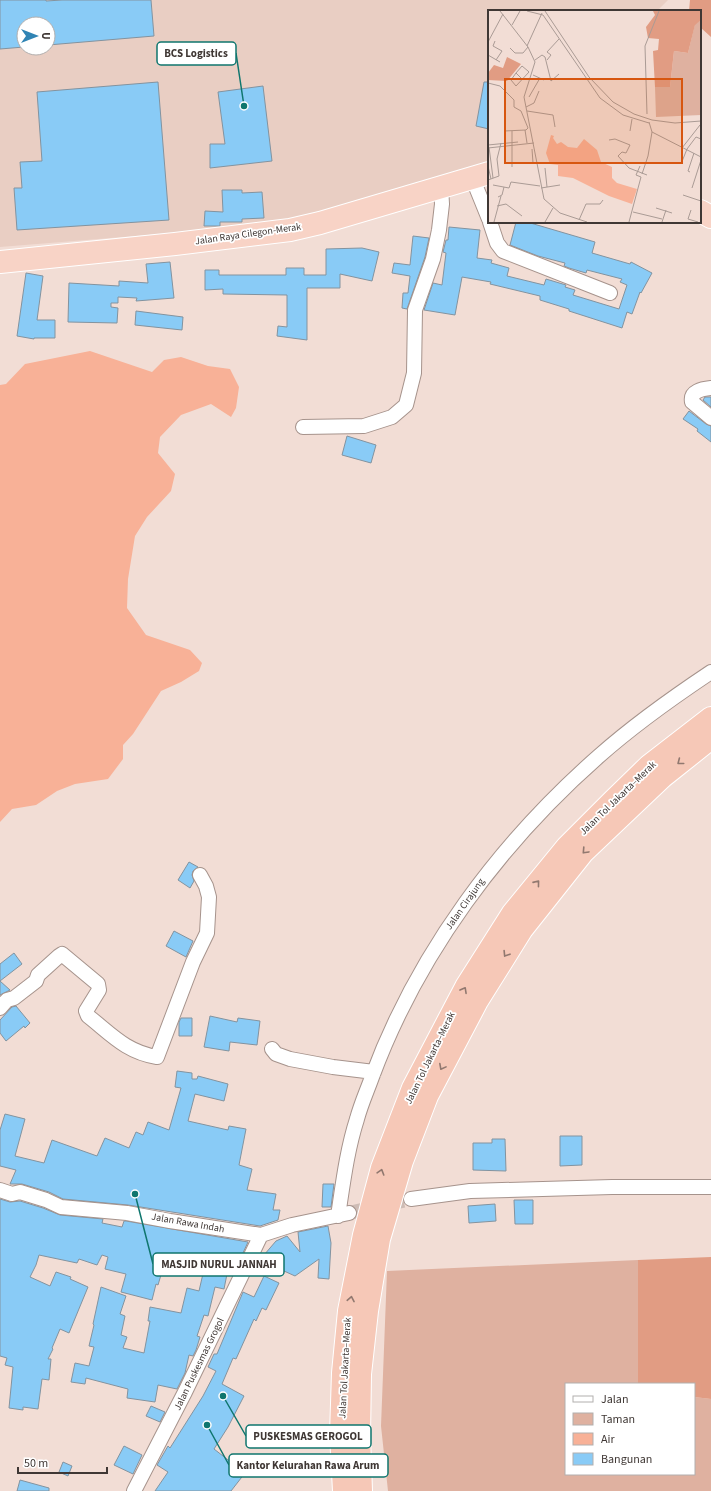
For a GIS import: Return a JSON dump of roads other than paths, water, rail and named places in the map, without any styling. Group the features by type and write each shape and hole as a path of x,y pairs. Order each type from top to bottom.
{"highway":[{"name":"Jalan Raya Cilegon-Merak","path":"0,262 175,244 290,230 320,223 481,175"},
{"path":"701,212 711,217"},
{"name":"Jalan Tol Jakarta–Merak","path":"344,1491 341,1434 343,1373 348,1311 364,1235 382,1168 413,1088 466,986 513,913 567,847 608,806 649,766 711,718"},
{"name":"Jalan Tol Jakarta–Merak","path":"360,1491 360,1374 366,1311 379,1239 402,1161 427,1096 477,1001 522,929 583,852 662,777 711,738"}],"street":[{"path":"481,175 488,215"},
{"path":"303,427 364,426 392,417 406,405 414,373 415,310 433,259 439,230 442,204 441,187"},
{"path":"490,223 497,243 502,250 610,293"},
{"path":"711,388 702,389 695,392 691,400 711,418"},
{"name":"Jalan Cirajung","path":"261,1235 292,1225 343,1214 348,1153 357,1118 387,1038 419,974 442,937 488,872 548,803 591,763 654,711 711,672"},
{"path":"0,1008 7,1000 14,998 36,981 38,975 62,954 98,984 99,990 86,1011 88,1016 120,1044 157,1057 193,962 207,933 209,897 206,886 200,875"},
{"path":"272,1049 276,1054 290,1059 333,1067 374,1072"},
{"path":"411,1199 470,1191 612,1187 711,1187"},
{"name":"Jalan Rawa Indah","path":"0,1190 10,1194 20,1192 46,1200 61,1207 127,1213 261,1235"},
{"name":"Jalan Puskesmas Grogol","path":"134,1491 185,1392 261,1235"}],"water":[{"path":"90,351 152,372 164,360 181,357 208,366 230,369 239,387 236,408 231,417 211,404 181,415 160,437 158,453 175,474 171,491 147,517 135,536 128,579 127,608 146,635 190,650 202,663 199,671 181,682 161,691 133,734 123,745 123,759 108,779 75,784 57,791 36,805 12,809 0,822 0,385 6,384 25,364"}],"tunnel":[{"path":"349,1213 411,1199"}],"place":[{"name":"BCS Logistics","path":"244,106"},
{"name":"MASJID NURUL JANNAH","path":"135,1194"},
{"name":"PUSKESMAS GEROGOL","path":"223,1396"},
{"name":"Kantor Kelurahan Rawa Arum","path":"207,1425"}]}
